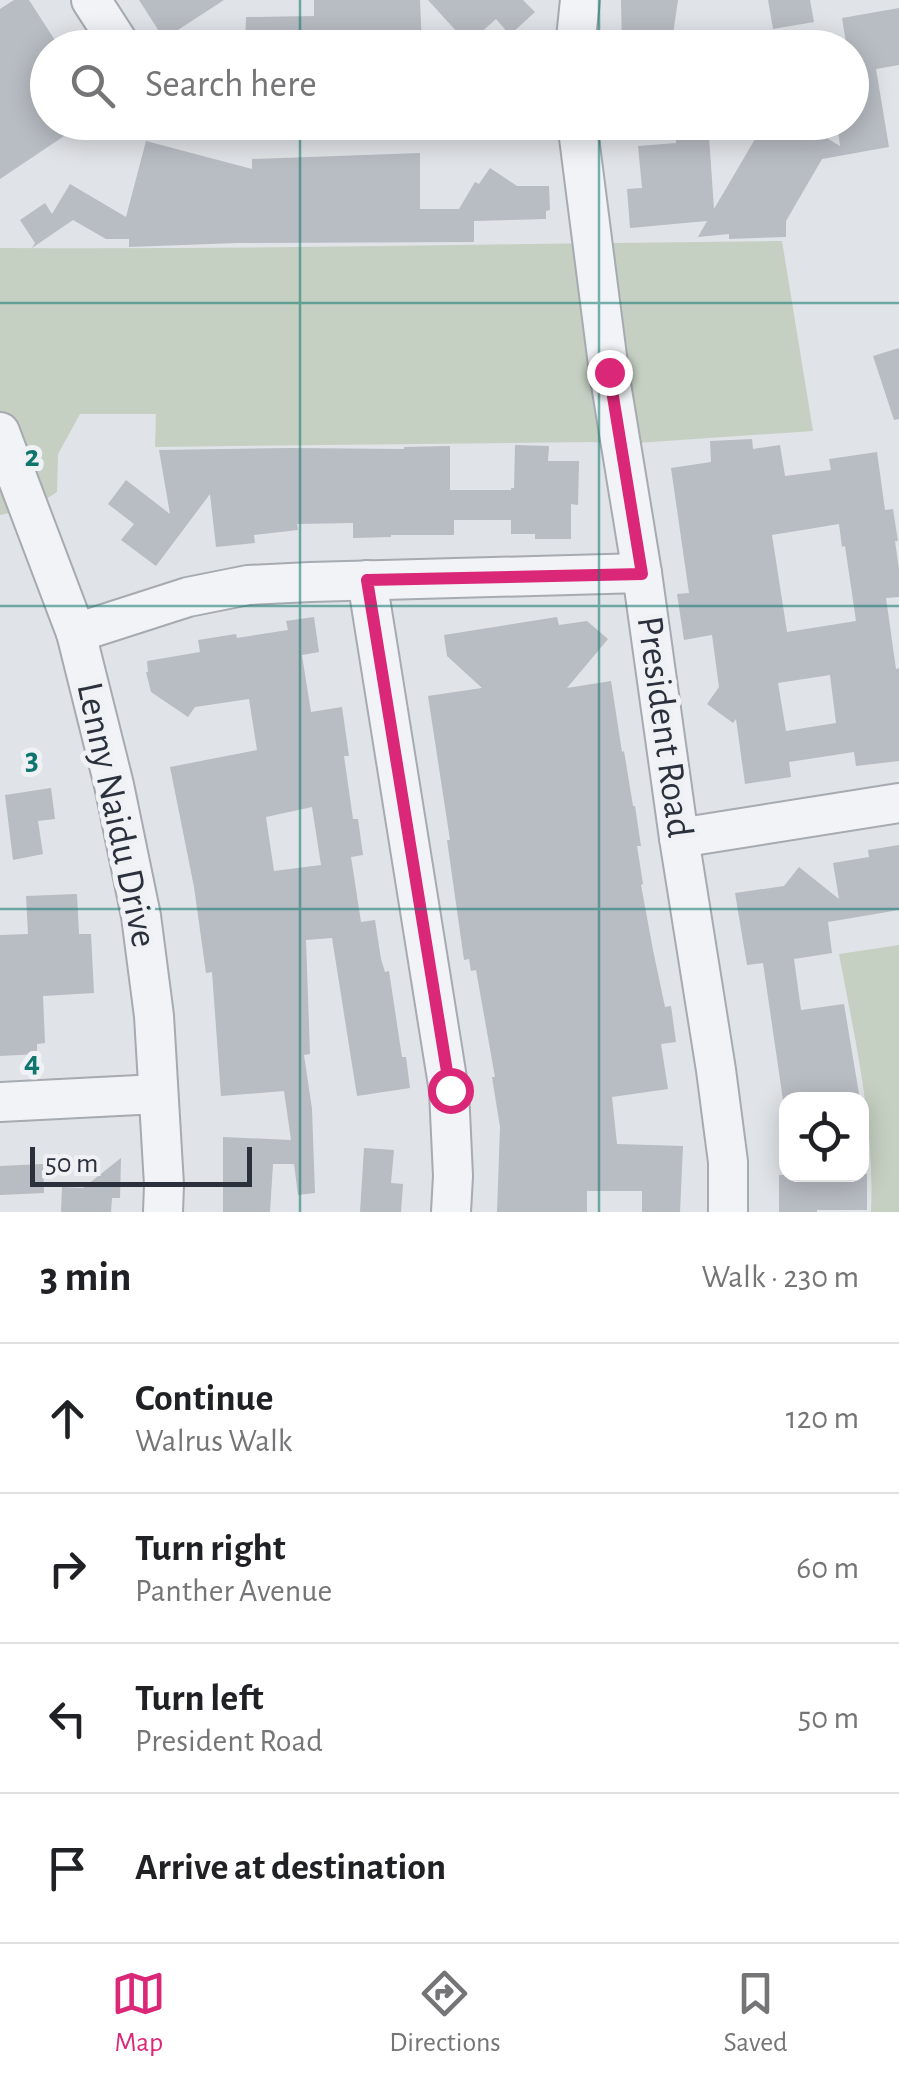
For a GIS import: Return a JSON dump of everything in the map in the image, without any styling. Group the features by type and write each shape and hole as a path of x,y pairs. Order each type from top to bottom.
{"street":[{"path":"91,0 110,30"},
{"path":"578,30 580,0"},
{"name":"President Road","path":"579,140 609,372 721,1107 728,1162 728,1212"},
{"name":"Lenny Naidu Drive","path":"0,432 76,633 114,785 141,916 154,1016 164,1212"},
{"path":"76,633 224,589 367,580 642,574"},
{"path":"367,580 450,1090 451,1212"},
{"path":"679,838 899,803"},
{"path":"0,1102 158,1094"}],"green space":[{"path":"782,241 813,431 622,444 155,447 156,414 80,414 58,454 57,492 32,508 0,515 0,248"},
{"path":"899,945 899,1212 871,1212 869,1092 864,1092 839,954"}],"building":[{"path":"14,0 29,0 48,30 30,30 30,140 58,140 0,179 0,9"},
{"path":"139,0 224,0 178,30 158,30"},
{"path":"314,0 420,0 421,30 246,30 246,17 314,16"},
{"path":"428,0 523,0 535,12 515,30 506,30 496,19 484,30 455,30"},
{"path":"621,0 678,0 674,30 622,30"},
{"path":"768,0 810,0 814,22 773,29"},
{"path":"899,8 899,65 876,69 889,147 822,159 786,221 786,237 698,237 707,221 630,228 627,189 642,188 638,146 709,140 714,209 754,140 830,140 840,146 839,140 869,140 869,30 844,30 842,18"},
{"path":"146,141 252,169 252,159 420,153 420,209 459,209 475,182 479,184 490,168 517,186 549,186 550,210 546,211 546,219 474,221 474,242 129,247 129,239 106,239 73,220 32,248 35,243 20,220 45,203 52,214 70,184 126,217"},
{"path":"899,348 899,419 894,420 873,356"},
{"path":"752,439 753,449 780,445 785,476 831,470 829,459 877,452 885,510 893,509 898,541 899,597 886,598 896,669 899,668 899,761 856,766 854,752 789,762 791,777 745,784 736,719 733,723 707,704 719,687 712,635 684,640 677,594 689,593 671,468 711,462 710,441","holes":["839,524 856,621 787,632 772,535","830,675 836,723 786,731 778,683"]},
{"path":"515,445 549,446 548,461 579,461 578,505 571,504 571,539 511,534 511,520 454,520 454,535 353,538 353,523 297,524 298,530 254,535 255,543 216,547 210,494 156,566 121,540 134,524 108,504 126,480 170,514 159,450 450,446 450,490 511,490"},
{"path":"314,617 319,652 302,655 311,712 342,707 349,756 344,756 353,819 358,819 363,855 351,857 361,922 375,920 381,959 385,972 389,971 410,1088 357,1096 332,938 306,940 310,1054 304,1055 312,1109 315,1193 298,1195 294,1164 273,1164 270,1212 223,1212 223,1137 291,1140 284,1091 221,1096 212,972 206,973 170,767 257,750 249,699 195,707 188,717 151,692 147,661 200,652 198,640 288,630 286,621","holes":["312,807 321,865 274,871 266,817"]},
{"path":"557,617 559,625 587,621 608,639 567,688 611,681 641,846 637,846 641,885 665,1007 671,1006 676,1042 661,1044 668,1089 612,1097 617,1144 683,1146 680,1212 642,1212 642,1191 587,1191 587,1212 497,1212 500,1127 495,1077 476,970 471,971 469,959 464,960 428,696 482,688 447,656 444,635"},
{"path":"51,788 55,819 38,821 43,854 13,860 5,795"},
{"path":"899,845 899,910 828,922 832,953 794,959 801,1010 844,1004 859,1092 782,1092 763,963 747,965 735,893 784,886 799,867 839,899 833,863 869,857 868,850"},
{"path":"77,894 79,934 91,934 94,993 43,996 45,1043 37,1044 37,1054 0,1056 0,935 28,934 26,896"},
{"path":"364,1148 394,1150 391,1183 403,1184 401,1212 360,1212"},
{"path":"121,1158 120,1198 112,1198 111,1212 61,1212 62,1187 83,1188"},
{"path":"43,1164 44,1193 0,1195 0,1166"},
{"path":"779,1182 867,1182 867,1210 779,1212"}],"route":[{"path":"450,1090 367,580 642,574 609,372"}]}
